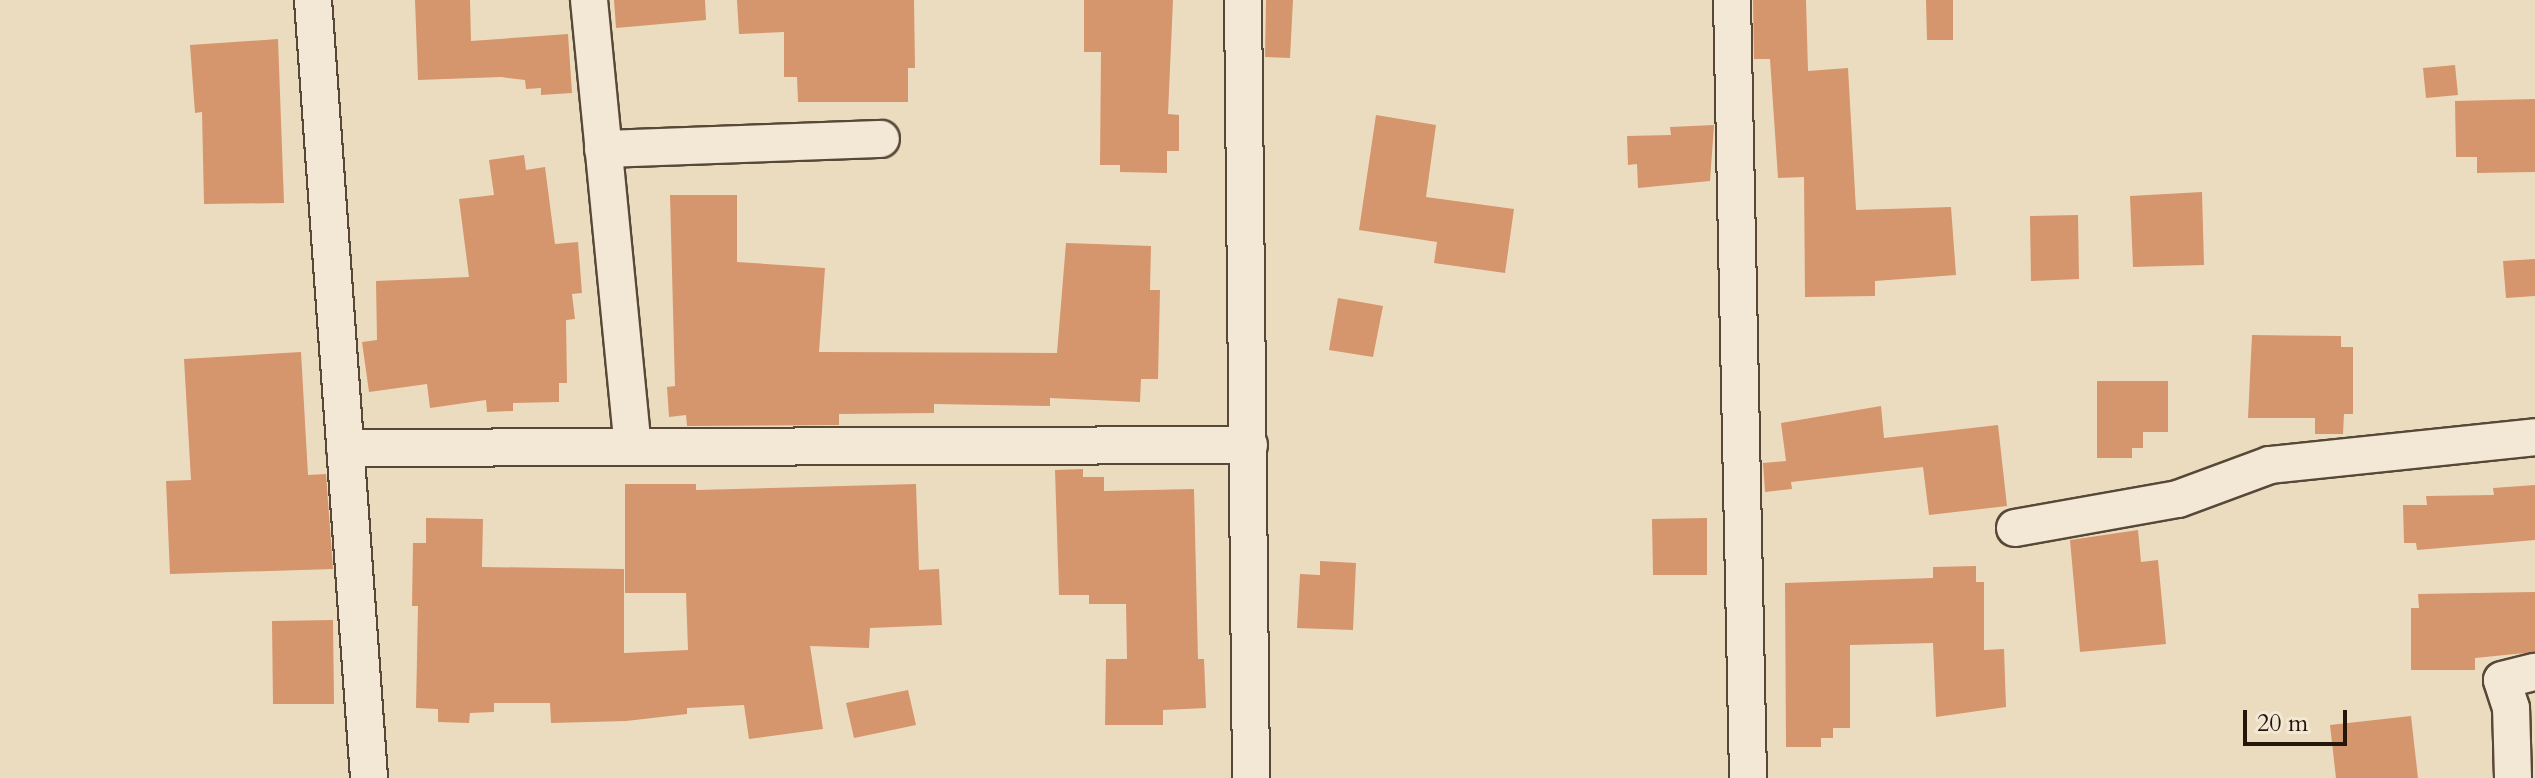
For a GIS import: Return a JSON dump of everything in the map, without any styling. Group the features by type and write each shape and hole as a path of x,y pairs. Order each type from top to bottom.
{"street":[{"path":"313,0 369,778"},
{"path":"589,0 633,445"},
{"path":"1243,0 1251,778"},
{"path":"1732,0 1748,778"},
{"path":"603,149 881,139"},
{"path":"2015,528 2178,499 2270,465 2535,437"},
{"path":"345,448 1249,445"},
{"path":"2513,778 2511,708 2502,680 2535,672"}],"building":[{"path":"415,0 470,0 471,41 568,34 572,93 541,95 541,88 526,89 525,80 501,77 418,80"},
{"path":"614,0 705,0 706,20 616,28"},
{"path":"737,0 914,0 915,68 908,68 908,102 798,102 797,77 784,77 784,32 739,34"},
{"path":"1084,0 1173,0 1168,114 1179,115 1179,151 1167,151 1167,173 1120,172 1120,165 1100,165 1101,52 1084,52"},
{"path":"1266,0 1293,0 1290,58 1265,57"},
{"path":"1753,0 1806,0 1808,71 1848,68 1856,210 1951,207 1956,275 1875,281 1875,296 1805,297 1804,177 1778,178 1770,59 1754,59"},
{"path":"1926,0 1953,0 1953,40 1927,40"},
{"path":"278,39 284,203 204,204 202,112 195,113 190,45"},
{"path":"2455,65 2458,95 2426,98 2423,68"},
{"path":"2535,99 2535,172 2477,173 2477,157 2456,157 2455,101"},
{"path":"1376,115 1436,125 1426,197 1514,209 1505,273 1434,263 1437,242 1359,230"},
{"path":"1714,125 1710,181 1638,188 1637,164 1628,165 1627,136 1671,135 1670,127"},
{"path":"524,155 526,170 545,167 555,244 578,242 582,293 572,294 575,319 566,320 567,383 559,383 559,402 513,403 513,411 487,412 486,400 430,408 427,384 369,392 362,342 377,340 376,281 469,277 459,199 494,195 489,160"},
{"path":"2202,192 2204,265 2133,267 2130,196"},
{"path":"670,195 737,195 737,262 825,268 819,352 1057,353 1066,243 1151,246 1150,290 1160,290 1158,379 1141,379 1140,402 1050,398 1050,406 934,404 934,413 839,414 839,425 687,426 686,415 669,417 667,387 675,386"},
{"path":"2078,215 2079,279 2031,281 2030,216"},
{"path":"2535,259 2535,296 2506,298 2503,261"},
{"path":"1338,298 1383,306 1373,357 1329,350"},
{"path":"2252,335 2341,336 2341,347 2353,347 2353,414 2344,414 2343,434 2315,434 2315,418 2248,418"},
{"path":"301,352 308,475 326,474 333,569 170,574 166,481 191,480 184,359"},
{"path":"2097,381 2168,381 2168,432 2143,432 2143,448 2132,448 2132,458 2097,458"},
{"path":"1881,406 1884,438 1998,425 2007,506 1929,515 1923,467 1791,482 1792,489 1765,492 1763,463 1786,461 1781,423"},
{"path":"1083,469 1083,477 1104,477 1104,491 1194,489 1198,659 1204,659 1206,708 1163,710 1163,725 1105,725 1106,659 1127,659 1126,604 1089,604 1089,595 1059,595 1055,470"},
{"path":"625,484 696,484 696,490 916,484 919,570 939,569 942,625 870,628 869,648 810,646 823,729 749,739 744,705 687,708 687,714 626,721 551,723 550,703 494,703 494,712 470,713 469,723 438,722 438,709 416,708 418,606 412,606 413,543 426,543 426,518 483,519 482,567 624,569 624,653 688,650 686,593 625,593"},
{"path":"2535,485 2535,540 2417,550 2416,543 2404,543 2403,505 2427,505 2426,496 2494,495 2493,488"},
{"path":"1707,518 1707,575 1653,575 1652,519"},
{"path":"2138,530 2141,562 2158,560 2166,644 2080,652 2070,540"},
{"path":"1320,561 1356,563 1353,630 1297,628 1300,574 1320,575"},
{"path":"1976,566 1976,582 1984,582 1984,650 2004,649 2006,707 1936,717 1933,643 1850,645 1850,728 1833,728 1833,738 1821,738 1821,747 1786,747 1785,583 1933,578 1933,567"},
{"path":"2535,592 2535,652 2475,658 2475,670 2411,670 2411,608 2419,608 2418,594"},
{"path":"333,620 334,704 273,704 272,621"},
{"path":"908,690 916,725 854,738 846,703"},
{"path":"2411,716 2418,778 2336,778 2330,725"}]}
